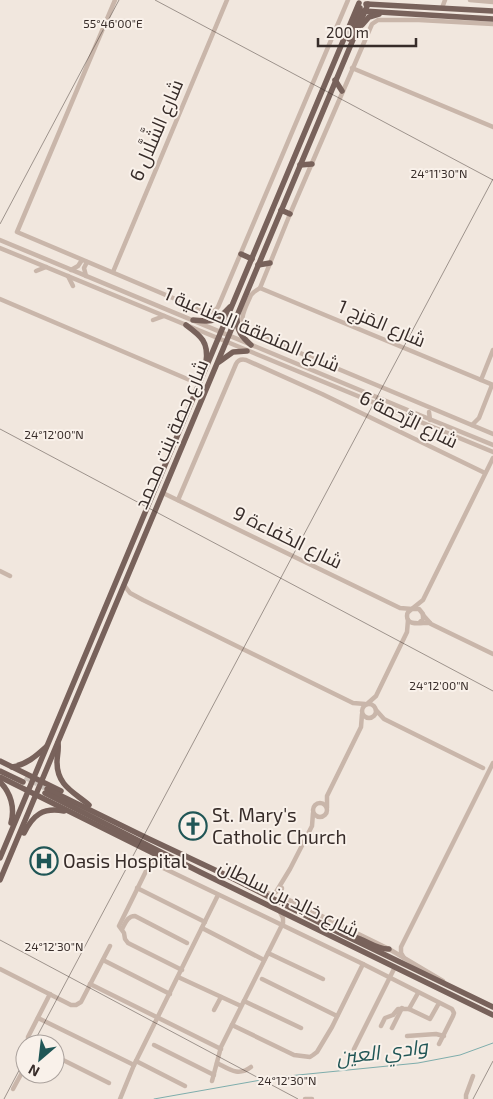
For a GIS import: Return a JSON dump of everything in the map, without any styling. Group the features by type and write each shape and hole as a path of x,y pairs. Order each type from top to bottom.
{"main road":[{"path":"384,0 391,6"},
{"path":"364,2 391,6 493,11"},
{"name":"شارع حصة بنت محمد","path":"0,858 252,259 364,2"},
{"path":"346,55 347,45 360,11 493,19"},
{"name":"شارع حصة بنت محمد","path":"0,880 356,33 360,11"},
{"path":"356,33 368,18 382,13"},
{"path":"410,14 419,20"},
{"path":"335,80 342,91"},
{"path":"300,165 312,164"},
{"path":"281,210 290,214"},
{"path":"240,254 252,259"},
{"path":"258,265 270,263"},
{"path":"193,320 206,322 216,320 233,304"},
{"path":"217,363 231,353 249,348 237,324 237,316"},
{"path":"186,325 199,335 205,344 207,355 205,370"},
{"path":"58,741 57,763 60,778 71,792 88,805"},
{"path":"12,767 20,766 27,762 47,745"},
{"path":"0,761 172,847 194,860"},
{"path":"0,765 24,779 0,770"},
{"path":"0,777 156,855 189,866"},
{"path":"0,782 10,795 13,807 7,841"},
{"name":"شارع خالِد بن سلطان","path":"493,1007 232,878 46,791 189,866 493,1015"},
{"path":"11,854 28,825 38,814 51,810 71,812"},
{"path":"344,935 361,938 383,949 390,950"}],"street":[{"path":"114,0 17,232 206,312 213,312 218,307 348,0"},
{"name":"شارع الشَّلَّال 6","path":"113,272 227,0"},
{"path":"442,8 445,0"},
{"path":"470,0 493,2"},
{"path":"493,24 378,20 371,25 260,288 250,298 242,318 244,327 250,332 430,410 493,434"},
{"path":"352,68 493,127"},
{"name":"شارع المنطقة الصناعية 1","path":"0,240 221,332 228,338 249,348 346,391 493,452"},
{"name":"شارع المنطقة الصناعية 1","path":"0,248 219,339 228,338"},
{"path":"71,270 84,261"},
{"path":"84,261 86,276"},
{"path":"36,271 46,267"},
{"path":"68,276 73,286"},
{"name":"شارع المَزج 1","path":"260,288 493,385"},
{"path":"0,299 199,384"},
{"path":"153,320 164,316"},
{"name":"شارع المنطقة الصناعية 1","path":"249,348 310,370 493,445"},
{"path":"481,380 493,350"},
{"name":"شارع الرَّحمة 6","path":"178,500 236,364 242,360 246,360 322,394 485,473"},
{"path":"310,370 320,361"},
{"path":"320,361 320,374"},
{"path":"472,425 479,418 493,385"},
{"path":"346,391 349,388 354,388"},
{"path":"422,416 430,410"},
{"path":"430,410 430,420"},
{"path":"479,418 479,424 482,429"},
{"path":"361,727 361,708 376,696 407,632 408,613 423,600 492,460 488,450"},
{"name":"شارع الكَفاءة 9","path":"163,493 400,608 413,609"},
{"path":"0,571 10,576"},
{"path":"124,585 126,590 132,595 353,703 372,704 384,719"},
{"path":"119,596 125,594 132,595"},
{"path":"407,632 423,619 423,600"},
{"name":"شارع الكَفاءة 9","path":"400,608 408,619"},
{"path":"413,609 419,609 431,624"},
{"path":"408,619 411,623 431,624 493,654"},
{"path":"314,919 282,899 280,895 286,878 312,826 326,813 327,796 361,727 375,715 376,696"},
{"path":"353,703 365,718 384,719 483,768"},
{"path":"404,958 401,953 401,947 493,763"},
{"path":"312,826 313,807 327,796"},
{"path":"317,803 324,804 327,808"},
{"path":"313,813 317,817 321,817"},
{"path":"182,970 126,942 125,934 119,927 148,867 152,864 282,924 452,1010 453,1016 439,1044"},
{"path":"232,878 242,880 273,894 286,878"},
{"path":"138,888 205,922"},
{"path":"282,888 281,893 285,898 390,950 439,978 450,987"},
{"path":"120,1099 135,1063 218,895"},
{"path":"212,1081 220,1049 282,924 283,918 279,910"},
{"path":"122,929 128,918 136,916 186,943"},
{"path":"282,924 296,919"},
{"path":"202,928 264,960"},
{"path":"0,969 72,1005 76,1005 81,1002 110,946"},
{"path":"390,950 397,950 401,947"},
{"path":"268,953 323,979"},
{"path":"103,960 170,994"},
{"path":"232,1025 290,1054 303,1057 312,1056 328,1034 363,964"},
{"path":"354,1049 395,967"},
{"path":"178,977 242,1006"},
{"path":"262,979 337,1016"},
{"path":"90,984 220,1049"},
{"path":"409,1009 418,993"},
{"path":"30,1034 50,994"},
{"path":"214,1010 221,997"},
{"path":"244,1001 301,1028"},
{"path":"381,1026 385,1018 402,1008 409,1009 430,1019 439,1003"},
{"path":"392,1028 402,1008"},
{"path":"38,1018 185,1086"},
{"path":"407,1036 436,1034 444,1036"},
{"path":"154,1045 214,1075"},
{"path":"65,1061 109,1083"},
{"path":"217,1063 240,1073 245,1072 251,1067"},
{"path":"466,1099 465,1096 474,1076"},
{"path":"14,1089 16,1084"},
{"path":"305,1099 312,1099"}],"waterway":[{"name":"وادي العين","path":"154,1099 278,1077 418,1063 460,1055 493,1043"}],"tunnel":[{"path":"25,777 47,789"}],"place":[{"name":"St. Mary's Catholic Church","path":"193,826"},
{"name":"Oasis Hospital","path":"44,861"}]}
